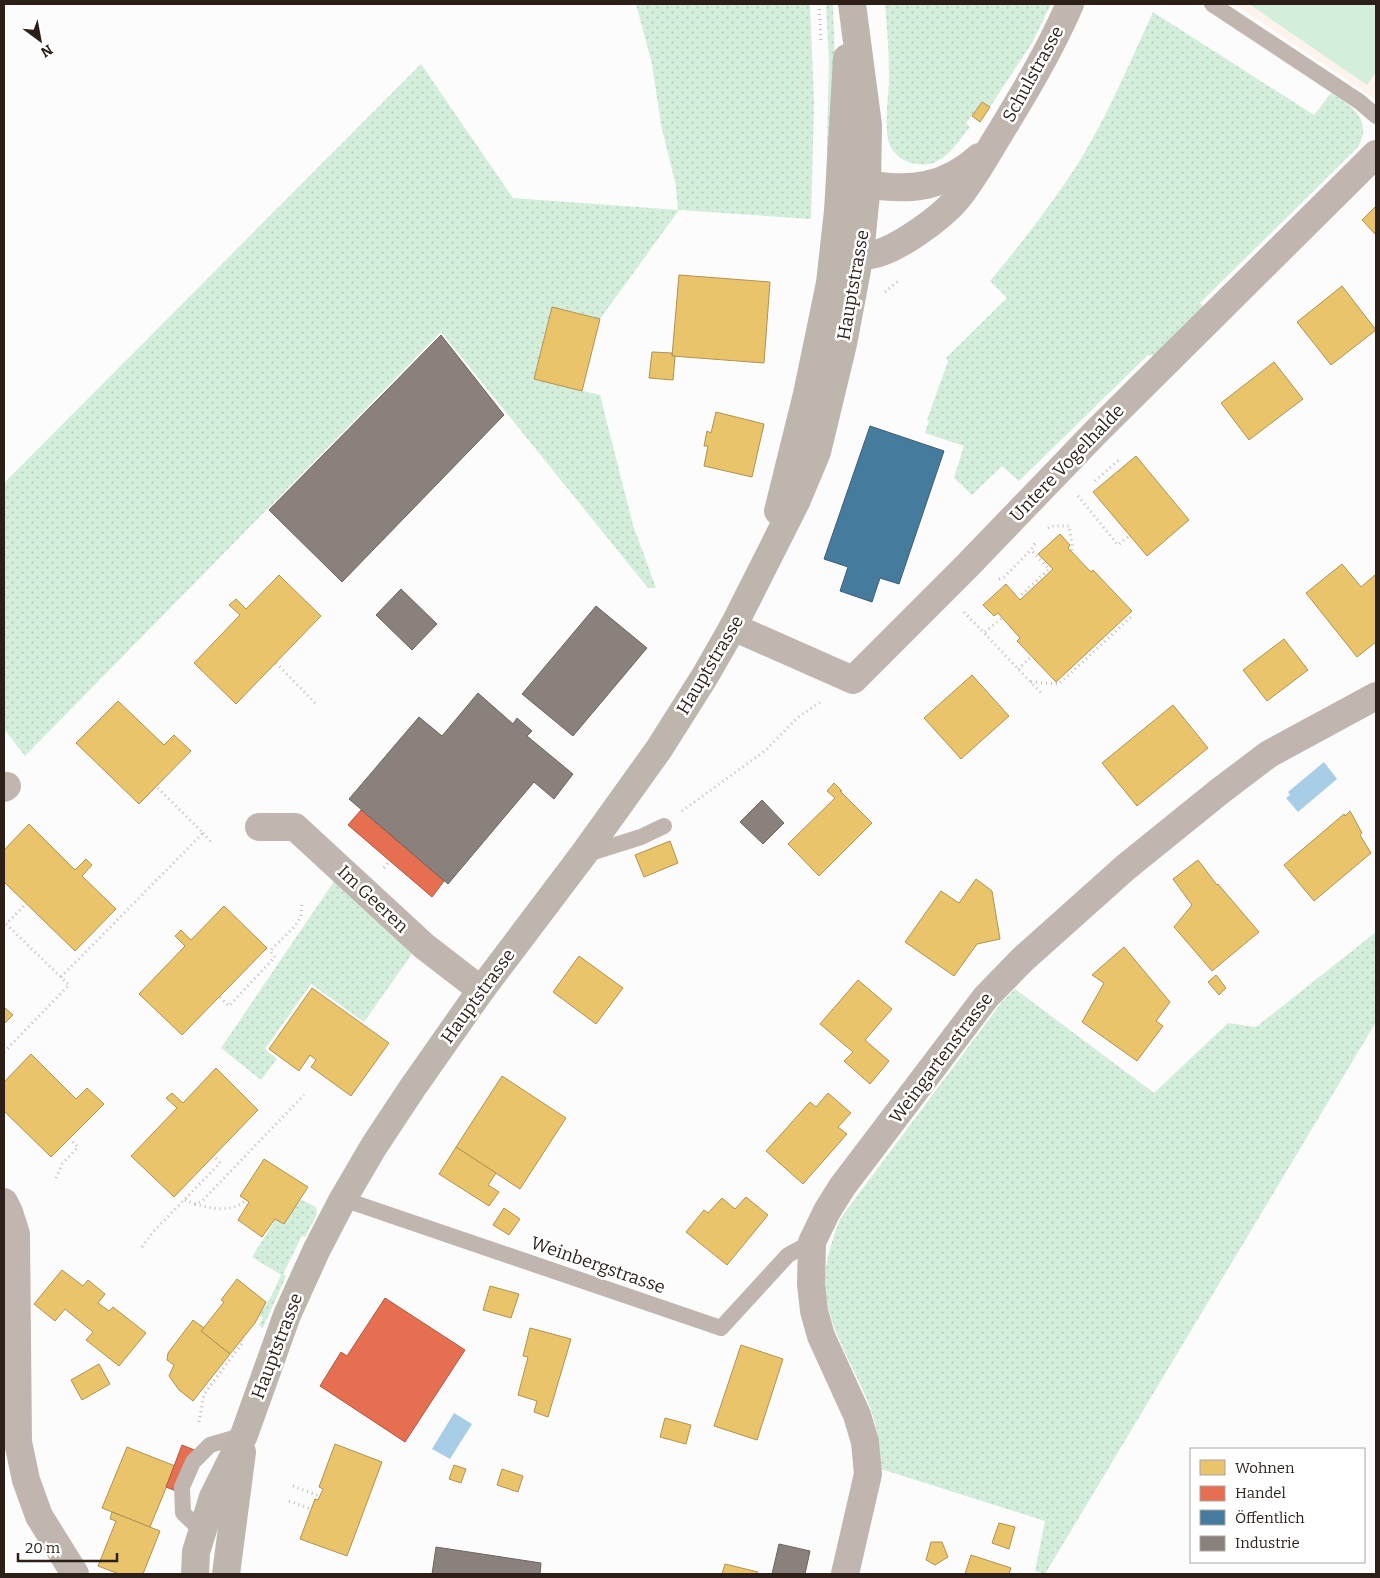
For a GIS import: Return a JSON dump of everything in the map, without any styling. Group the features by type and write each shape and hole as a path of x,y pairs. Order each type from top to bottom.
{"main road":[{"name":"Hauptstrasse","path":"195,1574 196,1552 213,1496 244,1435 287,1315 317,1249 343,1199 374,1146 481,990 583,855 659,749 705,676 757,582 796,502 817,452 843,344 860,254 867,184 868,125 851,4"},
{"name":"Hauptstrasse","path":"757,582 782,497 830,283 837,220 851,4"},
{"path":"860,254 837,220 867,184"},
{"name":"Hauptstrasse","path":"226,1574 244,1435"}],"street":[{"name":"Schulstrasse","path":"860,254 872,255 891,248 935,220 973,180 1032,81 1052,44 1070,4"},
{"name":"Schulstrasse","path":"867,184 914,188 929,185 959,172 974,162 993,144"},
{"name":"Untere Vogelhalde","path":"853,680 974,559 1096,432 1376,154"},
{"path":"733,627 853,680"},
{"name":"Weingartenstrasse","path":"845,1574 868,1474 865,1442 857,1415 821,1336 814,1311 810,1284 812,1242 827,1211 842,1187 986,997 1022,960 1126,867 1269,754 1376,696"},
{"name":"Im Geeren","path":"259,827 295,827 424,946 481,990"},
{"path":"4,1202 16,1234 18,1442 26,1480 39,1516 74,1574"}],"lane":[{"path":"1212,4 1360,102 1376,116"},
{"path":"583,855 641,837 664,826"},
{"name":"Weinbergstrasse","path":"343,1199 720,1328 788,1255 812,1242"},
{"path":"231,1537 202,1531 183,1513 182,1487 193,1462 210,1445 244,1435"}],"path":[{"path":"1094,482 1120,458"},
{"path":"1082,492 1077,496 1118,545 1130,535"},
{"path":"1052,526 1069,526 1073,546 1072,552"},
{"path":"1018,598 1049,569 1031,550"},
{"path":"961,609 985,632 1042,694"},
{"path":"1030,682 1059,684 1132,616"},
{"path":"985,632 1002,618"},
{"path":"1018,668 1032,656"},
{"path":"276,664 317,705"},
{"path":"664,826 698,798 766,750 797,718 853,680"},
{"path":"156,786 214,844"},
{"path":"61,977 203,833"},
{"path":"220,997 228,1006 267,967 275,957 270,952 301,917 302,903"},
{"path":"4,1052 69,985 6,924 26,904"},
{"path":"194,1204 200,1202 304,1095"},
{"path":"56,1178 62,1164 78,1147 70,1139"},
{"path":"142,1247 220,1163 214,1156"},
{"path":"185,1200 194,1204 221,1209 232,1208 246,1200"},
{"path":"193,1462 204,1394 243,1342 241,1340"},
{"path":"293,1486 320,1496"},
{"path":"289,1500 311,1509"}],"shaded area":[{"path":"1234,4 1376,4 1376,100 1362,90"}],"green space":[{"path":"636,4 810,4 814,103 811,219 679,210 600,319 552,307 534,379 600,395 633,525 656,588 648,588 441,332 25,756 4,729 4,483 421,64 513,198 678,210 676,186 661,125 652,64"},
{"path":"826,4 833,4 835,65 826,185 829,60"},
{"path":"885,4 1051,4 1032,43 990,107 982,102 966,123 970,127 951,151 936,162 917,164 906,161 901,159 890,146 887,130 889,68"},
{"path":"1249,4 1376,4 1376,72 1367,85"},
{"path":"1153,12 1314,115 1331,93 1346,103 1358,115 1362,121 1362,137 1358,147 1200,303 1206,310 1159,356 1148,355 1019,481 1002,466 972,495 954,478 964,446 925,433 929,421 927,420 948,361 946,358 1007,298 990,281 1058,193 1090,144"},
{"path":"335,880 412,954 364,1022 311,984 265,1049 277,1059 261,1080 221,1048"},
{"path":"1376,932 1376,1022 1045,1574 1035,1571 1045,1521 881,1469 878,1435 874,1419 862,1387 840,1342 829,1311 825,1278 828,1255 840,1219 1001,1003 1015,989 1154,1093 1228,1023 1256,1027"},
{"path":"300,1199 316,1207 317,1214 305,1237 302,1236 283,1274 286,1276 262,1328 259,1325 263,1318 259,1315 272,1295 281,1275 252,1257 276,1219 284,1224"}],"water":[{"path":"1324,762 1337,779 1298,812 1286,798 1290,795 1288,792"},
{"path":"454,1413 472,1424 450,1459 432,1449"}],"building: Wohnen":[{"path":"982,102 990,107 980,122 972,116"},
{"path":"1376,206 1376,235 1362,220"},
{"path":"679,275 770,282 764,363 672,356"},
{"path":"1342,286 1376,330 1331,365 1297,322"},
{"path":"552,307 600,319 582,391 534,379"},
{"path":"652,352 672,353 672,356 675,356 673,380 649,378"},
{"path":"1274,362 1303,399 1249,440 1221,403"},
{"path":"716,412 764,424 752,477 704,466 708,446 704,446 707,431 711,433"},
{"path":"1136,456 1189,520 1147,556 1093,492"},
{"path":"1060,534 1070,545 1068,548 1091,572 1093,570 1132,611 1056,682 1017,641 1020,638 998,613 994,616 983,605 1006,584 1020,600 1053,569 1038,554"},
{"path":"1342,564 1361,587 1376,574 1376,642 1357,657 1306,593"},
{"path":"279,575 321,616 236,704 194,663 240,615 229,605 236,599 246,609"},
{"path":"1284,639 1308,670 1267,701 1243,670"},
{"path":"972,675 1009,716 961,759 924,718"},
{"path":"118,701 164,745 174,735 191,751 139,804 76,743"},
{"path":"1173,705 1208,748 1137,806 1102,763"},
{"path":"834,783 872,823 819,876 788,844 835,798 827,791"},
{"path":"1350,811 1362,833 1360,835 1371,853 1314,901 1284,865"},
{"path":"29,824 75,870 86,859 92,865 82,876 116,909 75,951 4,882 4,850"},
{"path":"670,841 678,863 644,877 635,855"},
{"path":"1198,860 1217,885 1259,932 1212,971 1174,927 1192,905 1173,879"},
{"path":"976,879 992,891 1000,939 977,944 954,976 905,942 941,891 959,903"},
{"path":"224,906 267,948 182,1035 139,994 185,946 175,936 181,930 191,940"},
{"path":"1124,947 1170,1002 1156,1021 1163,1026 1137,1061 1082,1022 1104,983 1092,975"},
{"path":"579,956 623,988 596,1024 553,992"},
{"path":"1216,975 1226,988 1219,995 1208,982"},
{"path":"858,980 892,1009 865,1040 889,1061 870,1084 844,1061 853,1052 820,1024"},
{"path":"312,988 389,1043 351,1096 311,1067 316,1060 310,1055 299,1071 269,1049"},
{"path":"4,1007 13,1015 4,1024"},
{"path":"31,1054 76,1099 87,1088 104,1104 51,1157 4,1111 4,1082"},
{"path":"216,1068 258,1110 174,1197 131,1156 177,1108 166,1098 172,1093 183,1103"},
{"path":"502,1076 566,1118 520,1189 456,1147"},
{"path":"828,1093 851,1113 838,1127 847,1134 803,1184 766,1151 810,1102 816,1107"},
{"path":"456,1147 496,1173 488,1185 499,1192 489,1206 439,1174"},
{"path":"264,1159 308,1187 284,1224 275,1219 262,1237 238,1220 249,1202 240,1196"},
{"path":"746,1197 768,1215 727,1265 686,1232 704,1210 708,1213 722,1198 735,1209"},
{"path":"504,1208 520,1219 509,1235 493,1225"},
{"path":"62,1270 83,1286 88,1280 105,1294 98,1303 109,1311 113,1307 146,1333 119,1366 86,1340 93,1332 65,1309 55,1321 34,1304"},
{"path":"237,1279 266,1302 255,1323 230,1354 201,1331 224,1302 221,1300"},
{"path":"490,1286 519,1294 511,1318 483,1310"},
{"path":"193,1320 204,1328 201,1331 230,1354 193,1401 179,1390 169,1376 174,1365 167,1360 168,1353"},
{"path":"530,1328 571,1339 548,1417 534,1412 537,1401 518,1395 528,1357 523,1356"},
{"path":"741,1345 783,1359 757,1440 714,1426"},
{"path":"99,1364 110,1384 82,1400 71,1380"},
{"path":"665,1418 691,1425 686,1444 660,1437"},
{"path":"335,1444 382,1462 347,1556 300,1539 315,1499 318,1500 323,1489 319,1487"},
{"path":"127,1447 175,1466 150,1527 102,1508"},
{"path":"454,1465 466,1469 461,1483 449,1479"},
{"path":"502,1469 523,1476 518,1492 497,1485"},
{"path":"112,1512 160,1531 143,1574 119,1574 98,1566 116,1521 110,1519"},
{"path":"999,1523 1015,1527 1009,1549 992,1543"},
{"path":"931,1542 942,1542 948,1557 935,1565 926,1560"},
{"path":"971,1555 1011,1568 1009,1574 965,1574"},
{"path":"725,1564 758,1572 757,1574 722,1574"}],"building: Handel":[{"path":"361,810 444,881 432,897 348,825"},
{"path":"385,1298 465,1350 405,1442 320,1386 341,1352 347,1356"},
{"path":"182,1445 202,1453 186,1495 166,1487"}],"building: Öffentlich":[{"path":"870,426 944,451 899,584 880,578 872,602 840,591 848,567 824,559"}],"building: Industrie":[{"path":"441,335 504,415 342,582 269,510"},
{"path":"401,589 437,624 412,650 376,615"},
{"path":"596,606 647,648 573,736 522,694"},
{"path":"478,693 513,724 517,718 532,731 527,736 573,774 554,799 534,782 448,884 349,799 419,717 442,736"},
{"path":"762,800 784,823 763,844 740,822"},
{"path":"779,1544 810,1551 805,1574 772,1574"},
{"path":"436,1547 541,1563 540,1574 432,1574"}]}
